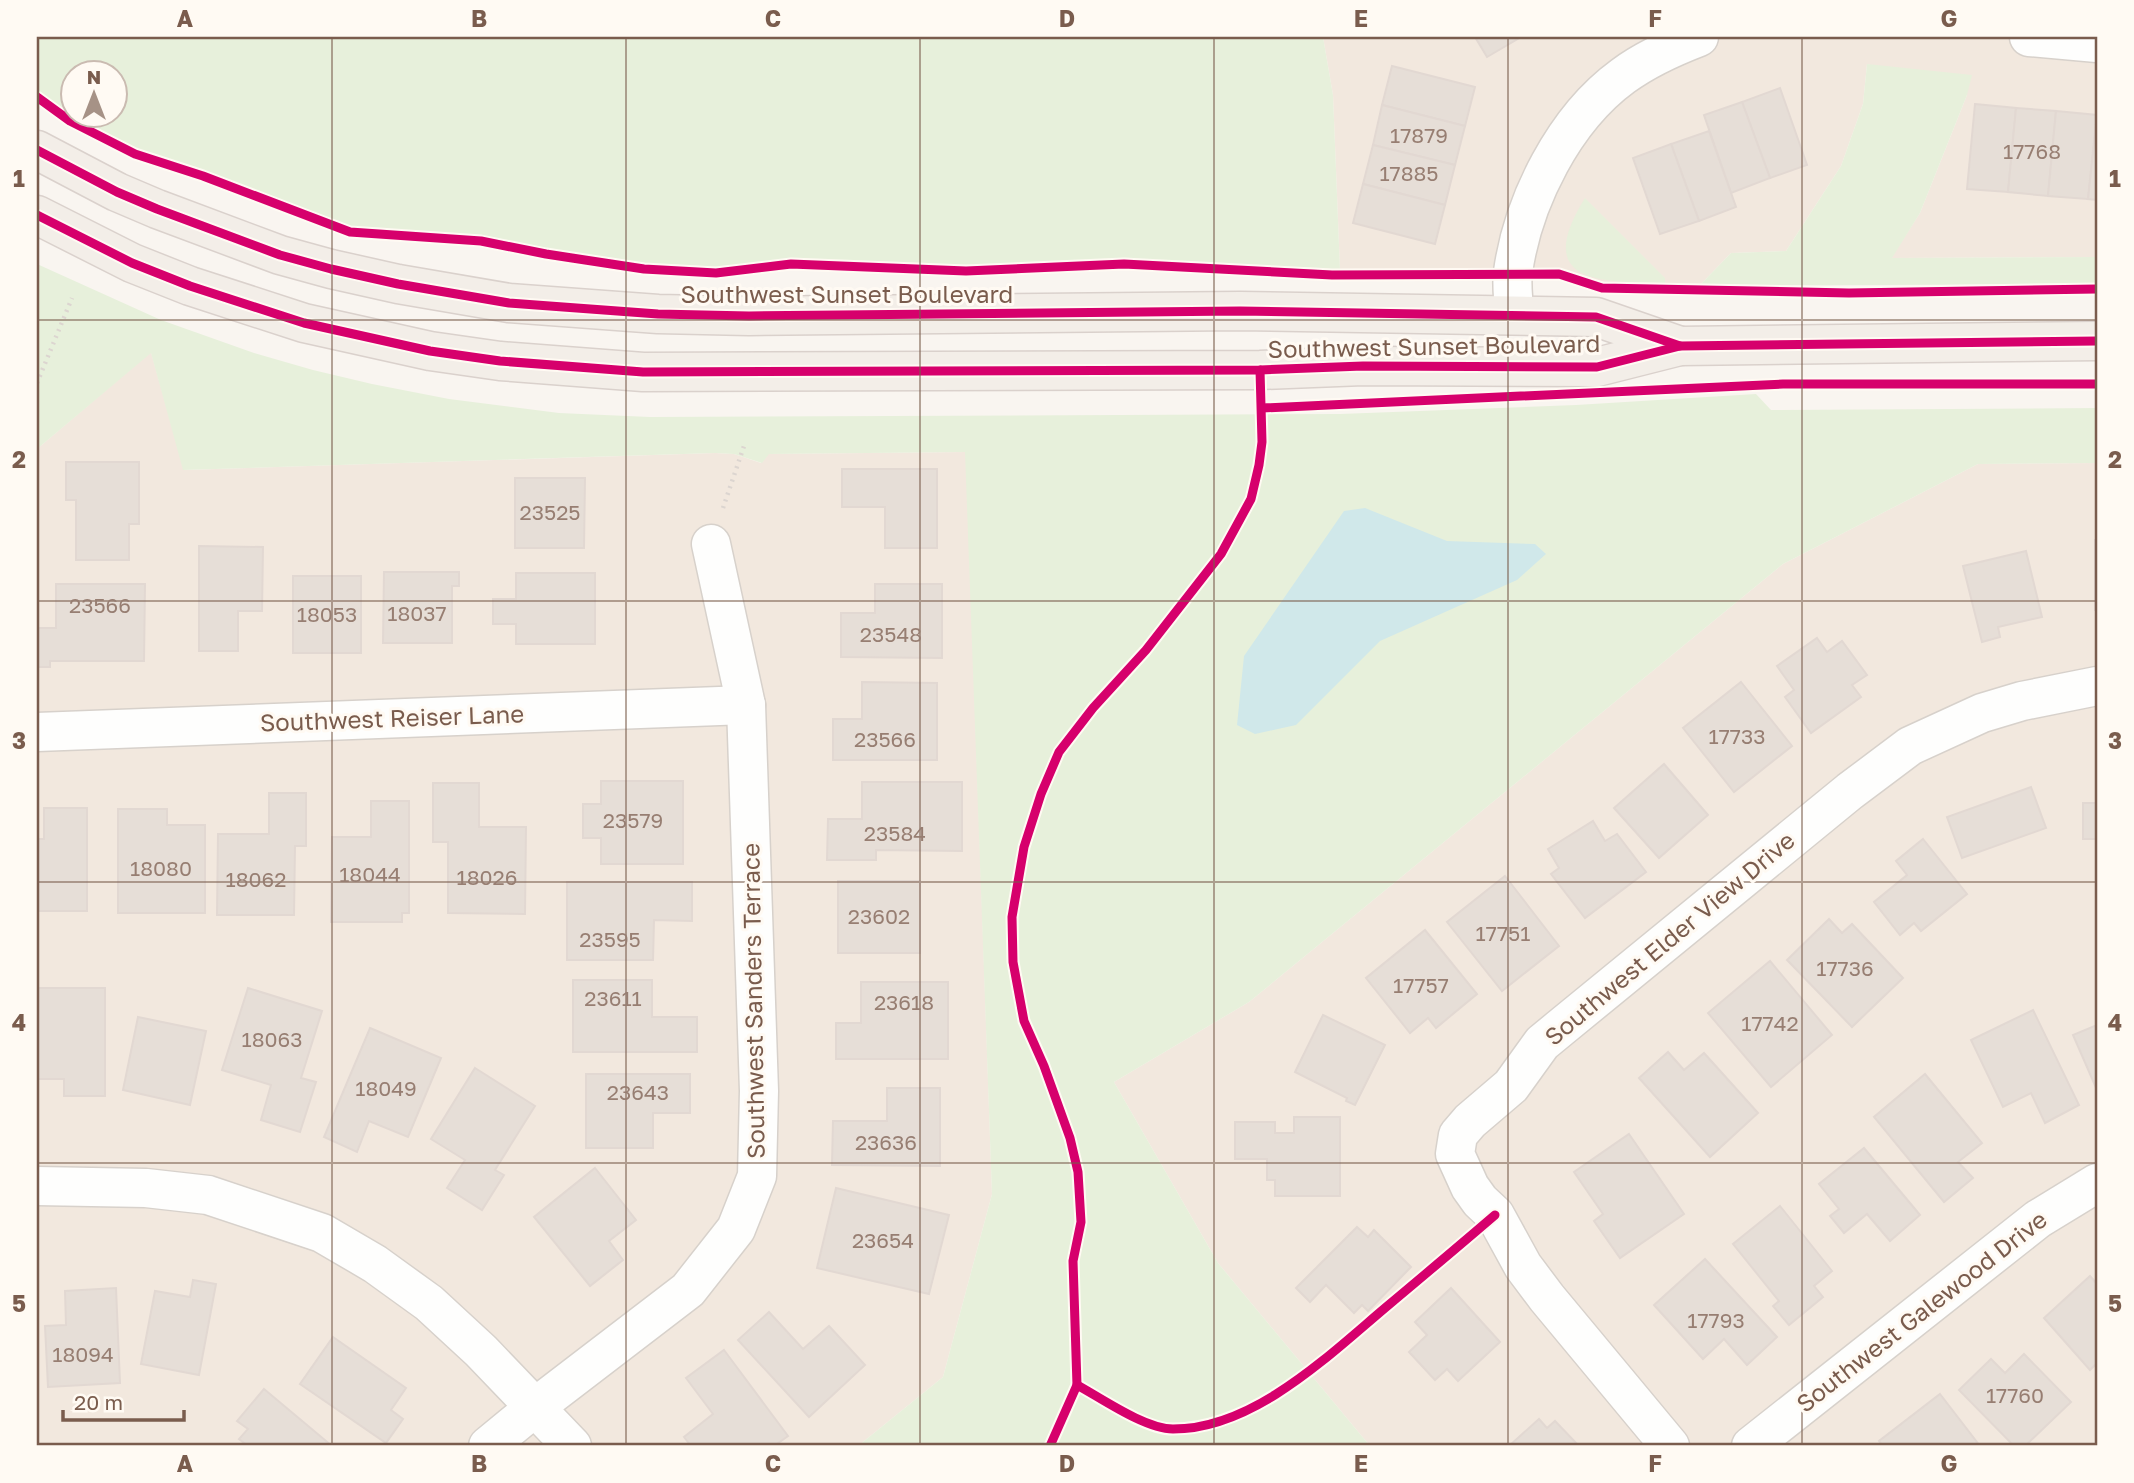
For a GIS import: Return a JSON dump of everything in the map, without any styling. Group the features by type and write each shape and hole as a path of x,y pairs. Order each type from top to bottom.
{"main road":[{"name":"Southwest Sunset Boulevard","path":"37,150 117,192 280,255 398,284 509,303 658,314 749,316 1240,311 1596,317 1680,346"},
{"name":"Southwest Sunset Boulevard","path":"37,215 132,263 190,286 304,323 430,351 571,368 657,372 1260,370 1363,366 1597,367 1680,346 2097,341"}],"street":[{"path":"1514,315 1513,274 1524,223 1549,164 1580,117 1622,76 1672,47 1699,37"},
{"path":"2029,37 2097,43"},
{"name":"Southwest Sanders Terrace","path":"488,1446 688,1290 736,1229 757,1176 759,1091 747,705 711,544"},
{"name":"Southwest Elder View Drive","path":"1670,1446 1523,1266 1495,1215 1480,1201 1462,1171 1455,1154 1458,1135 1469,1121 1511,1086 1542,1044 1559,1029 1850,791 1910,746 1982,713 2022,701 2097,686"},
{"name":"Southwest Reiser Lane","path":"37,732 747,705"},
{"name":"Southwest Galewood Drive","path":"1751,1446 2038,1219 2097,1183"},
{"path":"37,1186 146,1188 208,1195 322,1233 374,1264 429,1303 481,1351 572,1446"}],"path":[{"path":"37,383 72,298"},
{"path":"711,544 744,446"}],"shaded area":[{"path":"1323,37 2097,37 2097,257 1891,258 1920,213 1967,95 1867,64 1863,104 1841,166 1786,251 1731,253 1699,286 1340,270 1333,95"},
{"path":"151,352 184,470 715,453 734,454 761,463 768,454 966,452 992,1194 943,1377 858,1446 37,1446 37,449"},
{"path":"2097,463 2097,1446 1370,1446 1218,1263 1114,1082 1249,1002 1783,564 1978,464"}],"green space":[{"path":"37,37 1323,37 1333,95 1340,270 1137,260 1005,272 791,264 769,272 641,272 558,253 491,242 366,234 309,217 243,185 165,162 92,130 130,130 130,60 60,60 60,114 37,102"},
{"path":"1867,64 1972,75 1967,95 1920,213 1892,258 2097,257 2097,284 1699,286 1731,253 1786,251 1841,166 1863,104"},
{"path":"1585,198 1665,278 1665,284 1618,282 1598,278 1581,272 1570,263 1566,248 1570,227"},
{"path":"37,264 161,320 254,353 313,370 449,399 559,413 650,417 1340,414 1576,405 1756,394 1771,410 2097,408 2097,463 1978,464 1783,564 1249,1002 1114,1082 1218,1263 1370,1446 858,1446 943,1377 992,1194 965,452 769,454 762,463 734,454 715,453 183,470 151,353 37,449"}],"water":[{"path":"1365,508 1447,541 1535,544 1546,554 1517,580 1380,641 1296,725 1255,734 1237,725 1244,656 1344,511"}],"building":[{"path":"1475,37 1521,37 1487,57"},
{"path":"1392,66 1475,87 1465,126 1382,105"},
{"path":"1780,88 1807,165 1770,178 1742,102"},
{"path":"1742,102 1770,178 1731,193 1704,115"},
{"path":"1975,104 2016,108 2008,192 1967,189"},
{"path":"1382,105 1465,126 1455,165 1373,145"},
{"path":"2016,108 2056,111 2048,196 2008,192"},
{"path":"2056,111 2097,115 2088,199 2048,196"},
{"path":"2097,115 2097,200 2088,199"},
{"path":"1709,131 1736,207 1699,221 1671,144"},
{"path":"1671,144 1699,221 1660,234 1633,158"},
{"path":"1373,145 1455,165 1445,205 1363,184"},
{"path":"1363,184 1445,205 1435,244 1353,223"},
{"path":"66,462 139,462 139,524 129,524 129,560 76,560 76,500 66,500"},
{"path":"842,469 937,469 937,548 885,548 885,507 842,507"},
{"path":"515,478 585,478 584,548 515,548"},
{"path":"2097,540 2097,610 2095,610"},
{"path":"199,546 263,547 262,611 238,611 238,651 199,651"},
{"path":"2026,551 2042,617 1998,627 2000,637 1982,642 1963,566"},
{"path":"384,572 459,572 459,586 452,586 452,643 383,643"},
{"path":"516,573 595,573 595,644 516,644 516,624 493,624 493,599 516,599"},
{"path":"293,576 361,576 361,653 293,653"},
{"path":"56,584 145,584 144,661 50,661 50,667 37,667 37,628 56,628"},
{"path":"875,584 942,584 942,658 841,657 841,613 875,613"},
{"path":"1817,638 1827,652 1842,641 1867,675 1852,685 1861,697 1811,733 1785,697 1794,690 1777,666"},
{"path":"862,682 937,683 937,760 833,760 833,719 862,719"},
{"path":"1741,682 1792,746 1734,792 1683,728"},
{"path":"1664,764 1708,815 1659,858 1614,808"},
{"path":"601,781 683,781 683,864 601,864 601,838 583,838 583,804 601,804"},
{"path":"862,782 962,782 962,851 876,850 876,860 827,860 828,819 862,819"},
{"path":"433,783 479,783 479,827 526,827 525,914 448,913 448,842 433,842"},
{"path":"2031,787 2046,828 1962,858 1947,817"},
{"path":"269,793 306,793 306,846 295,846 294,915 217,915 218,834 269,834"},
{"path":"371,801 409,801 409,913 402,913 402,922 331,922 332,837 371,837"},
{"path":"2083,803 2097,803 2097,839 2083,839"},
{"path":"44,808 87,808 87,911 37,911 37,839 44,839"},
{"path":"118,809 167,809 167,825 205,825 205,913 118,913"},
{"path":"1593,821 1605,841 1617,834 1646,872 1585,918 1551,874 1559,868 1548,849"},
{"path":"1923,839 1967,894 1921,931 1914,923 1900,935 1874,902 1907,875 1896,861"},
{"path":"1505,876 1559,946 1502,991 1447,922"},
{"path":"838,881 920,881 920,953 838,953"},
{"path":"567,882 692,882 692,921 654,920 653,960 567,960"},
{"path":"1829,919 1842,933 1852,924 1903,978 1852,1027 1787,960"},
{"path":"1425,930 1477,994 1436,1028 1428,1018 1410,1033 1366,978"},
{"path":"1770,961 1832,1035 1771,1087 1708,1013"},
{"path":"573,980 652,980 652,1017 697,1017 697,1052 573,1052"},
{"path":"861,982 948,982 948,1059 836,1059 836,1023 861,1023"},
{"path":"37,988 105,988 105,1096 64,1096 64,1079 37,1079"},
{"path":"248,988 322,1011 301,1078 316,1082 300,1132 261,1120 271,1085 222,1070"},
{"path":"2033,1010 2079,1105 2045,1123 2031,1093 2003,1107 1971,1040"},
{"path":"1323,1015 1385,1045 1355,1105 1346,1101 1347,1098 1295,1072"},
{"path":"138,1017 206,1031 190,1105 123,1090"},
{"path":"2097,1025 2097,1090 2073,1035"},
{"path":"370,1028 441,1058 408,1137 369,1121 357,1152 324,1137"},
{"path":"1668,1052 1684,1070 1704,1053 1758,1113 1710,1157 1639,1078"},
{"path":"475,1068 535,1106 495,1170 504,1175 482,1210 447,1188 465,1160 431,1139"},
{"path":"586,1074 690,1074 690,1113 653,1113 653,1148 586,1148"},
{"path":"1925,1074 1982,1143 1958,1162 1973,1178 1944,1202 1874,1117"},
{"path":"887,1088 940,1088 940,1166 832,1165 833,1121 887,1121"},
{"path":"1294,1117 1340,1117 1340,1196 1275,1196 1275,1180 1267,1180 1267,1159 1235,1159 1235,1122 1275,1122 1275,1133 1294,1133"},
{"path":"1629,1134 1684,1214 1620,1258 1594,1221 1603,1214 1574,1172"},
{"path":"1864,1148 1920,1215 1890,1241 1867,1214 1844,1233 1830,1216 1839,1209 1819,1184"},
{"path":"595,1168 636,1220 609,1241 623,1260 590,1286 534,1217"},
{"path":"836,1188 949,1215 929,1294 817,1268"},
{"path":"1780,1206 1832,1271 1814,1286 1823,1297 1789,1325 1773,1306 1779,1301 1733,1244"},
{"path":"1357,1227 1368,1237 1374,1230 1411,1267 1368,1311 1362,1305 1354,1313 1326,1285 1310,1302 1296,1288"},
{"path":"1705,1259 1777,1337 1747,1365 1724,1339 1703,1359 1654,1305"},
{"path":"2090,1276 2097,1284 2097,1363 2090,1370 2044,1318"},
{"path":"193,1280 216,1284 199,1375 141,1364 155,1291 190,1297"},
{"path":"116,1288 120,1383 48,1387 45,1326 66,1325 65,1291"},
{"path":"1451,1288 1500,1342 1458,1381 1447,1369 1435,1380 1409,1352 1427,1335 1415,1322"},
{"path":"769,1312 803,1349 829,1326 865,1365 809,1417 738,1340"},
{"path":"333,1337 406,1388 391,1410 403,1419 386,1443 300,1384"},
{"path":"724,1350 788,1436 774,1446 691,1446 684,1437 713,1414 686,1378"},
{"path":"2024,1354 2071,1402 2025,1446 2014,1446 1959,1390 1991,1359 2005,1373"},
{"path":"264,1389 332,1446 248,1446 239,1439 248,1429 237,1421"},
{"path":"1940,1394 1980,1446 1883,1446 1879,1441"},
{"path":"1539,1419 1547,1428 1555,1421 1579,1446 1509,1446"}],"cycle path":[{"path":"37,97 70,121 135,154 203,176 350,232 481,241 644,269 716,273 791,264 966,271 1124,264 1332,275 1559,274 1602,288 1849,293 2097,289"},
{"path":"37,150 117,192 280,255 398,284 509,303 658,314 749,316 1240,311 1596,317 1680,346"},
{"path":"37,215 132,263 190,286 304,323 430,351 500,361 643,372 1260,370 1363,366 1597,367 1680,346 2097,341"},
{"path":"1050,1446 1077,1385 1073,1261 1081,1222 1078,1172 1070,1138 1044,1066 1024,1021 1013,962 1012,917 1024,847 1041,794 1059,752 1093,708 1146,650 1221,554 1251,499 1262,442 1260,370"},
{"path":"1262,408 1783,384 2097,384"},
{"path":"1077,1385 1137,1419 1162,1428 1203,1426 1232,1417 1260,1404 1314,1368 1495,1215"}]}
